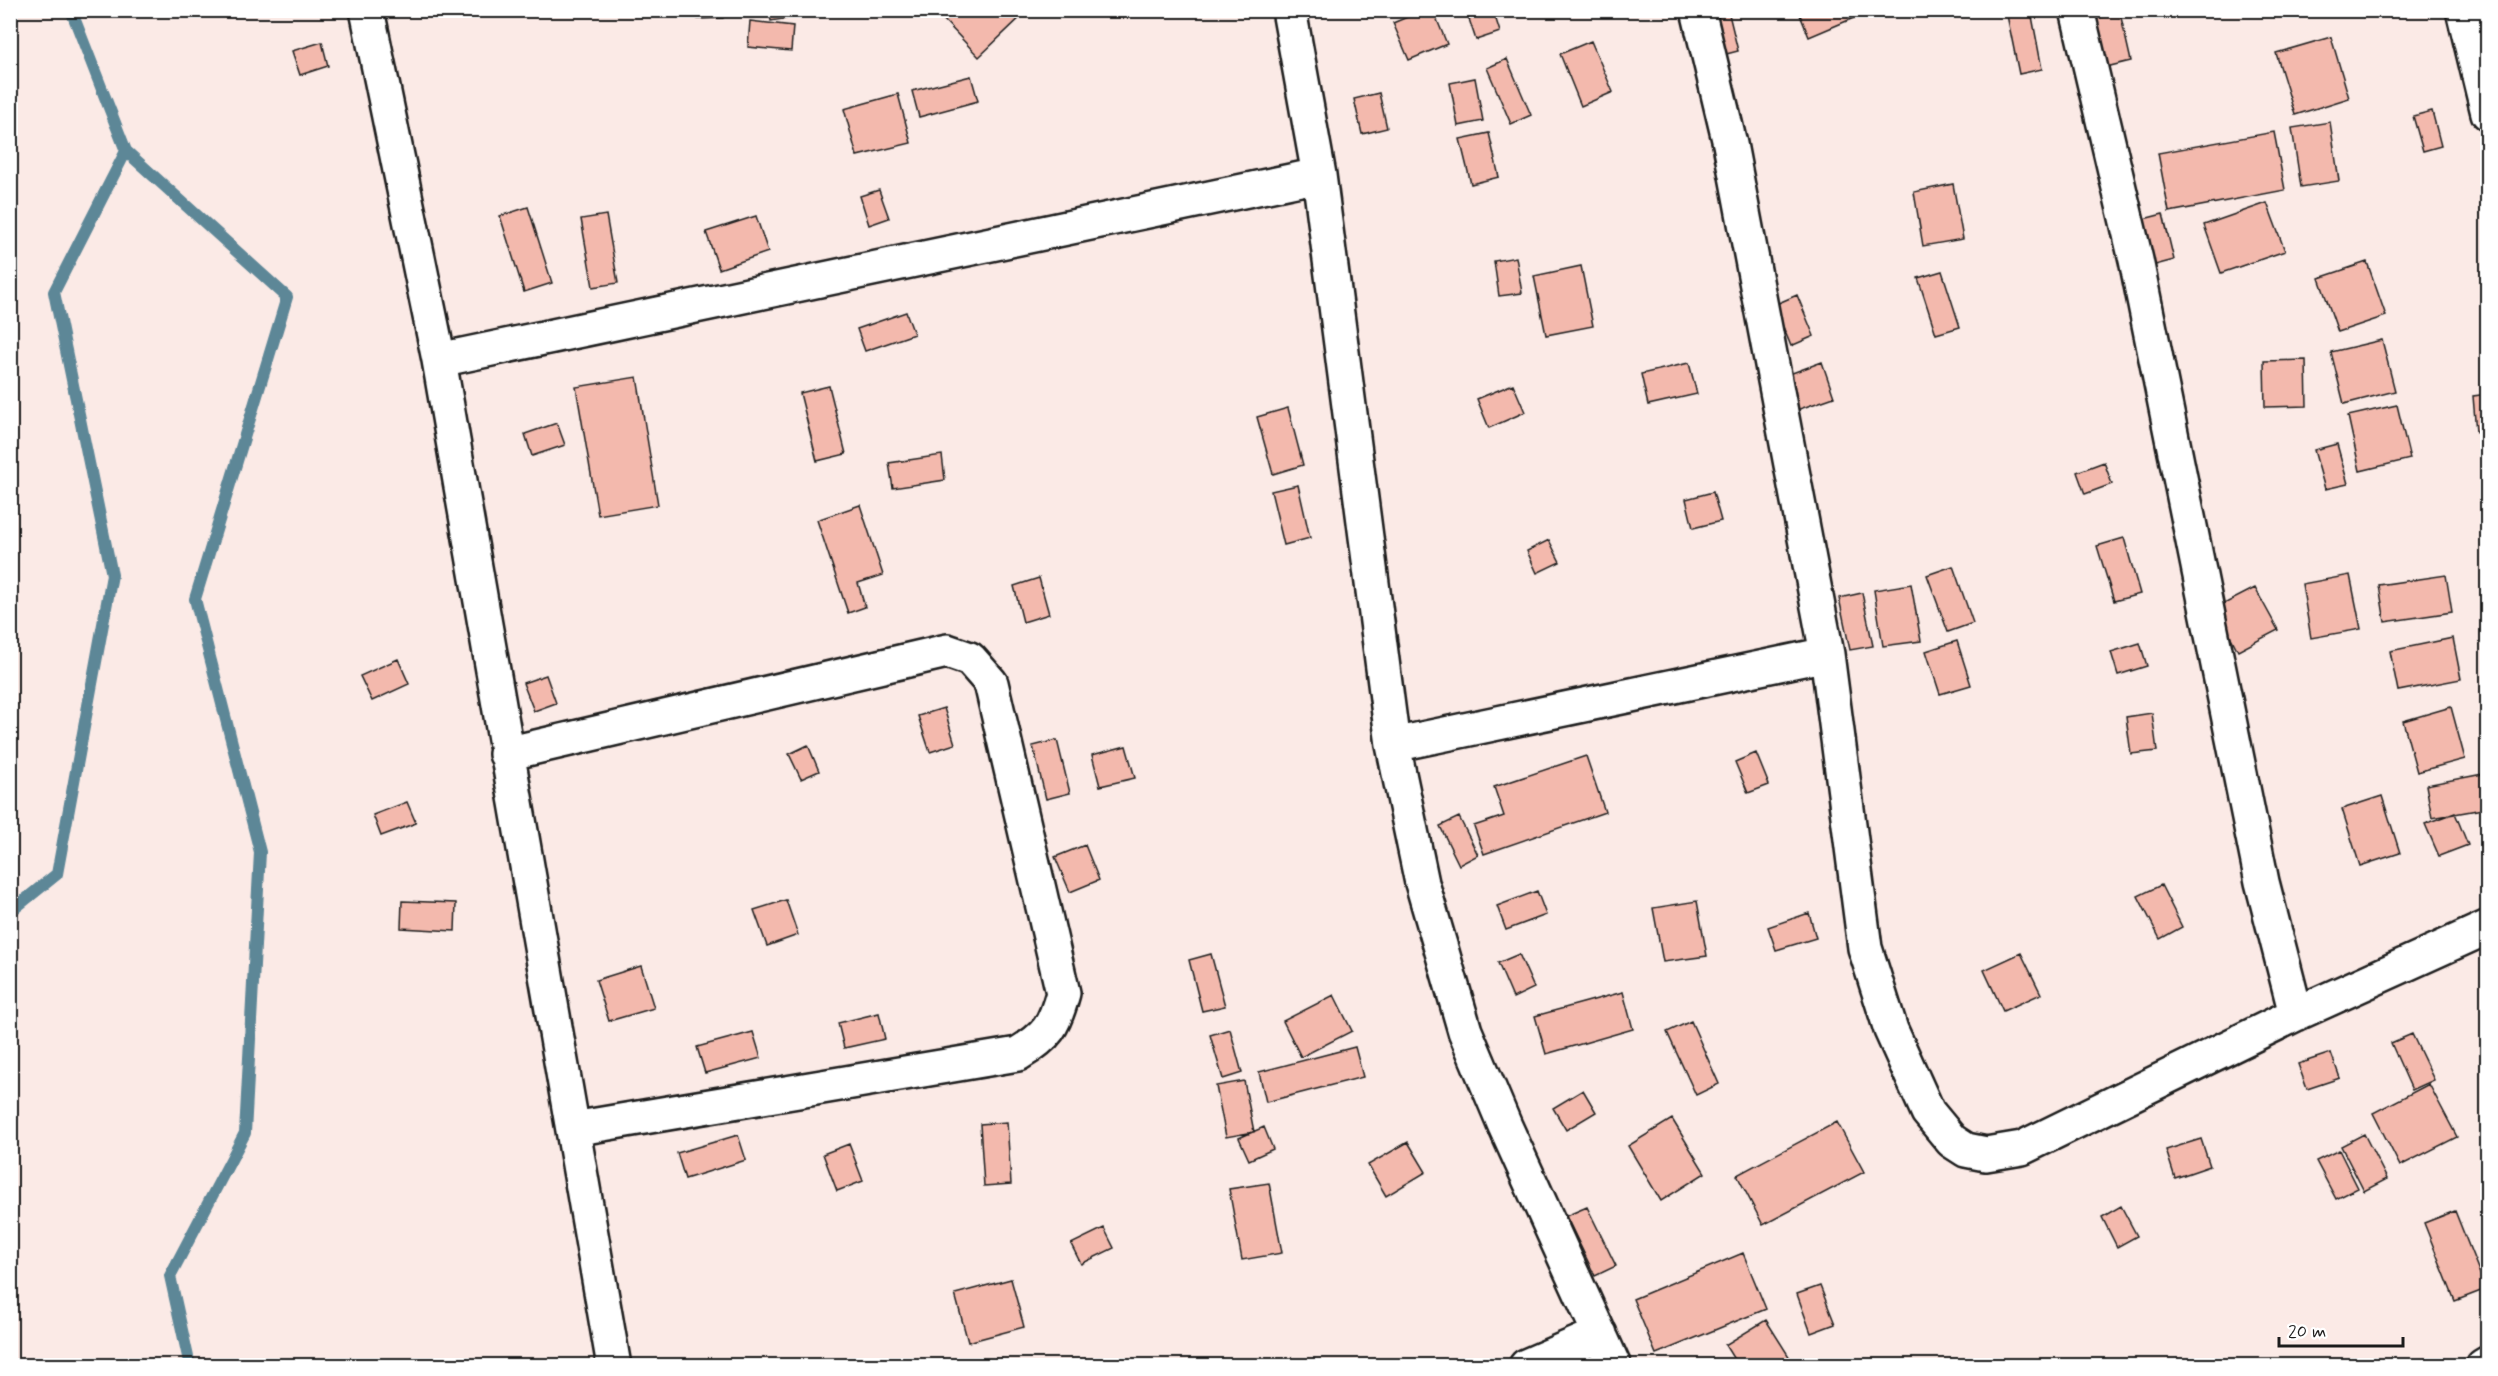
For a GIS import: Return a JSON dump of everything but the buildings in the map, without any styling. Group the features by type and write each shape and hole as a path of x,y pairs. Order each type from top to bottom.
{"street":[{"path":"367,10 439,360 614,1365"},
{"path":"1289,10 1319,175 1393,745 1422,882 1465,1031 1505,1126 1614,1365"},
{"path":"1698,10 1730,144 1827,654 1864,948 1892,1030 1923,1102 1928,1112 1952,1141 1966,1150 1986,1154 2022,1148 2296,1014 2487,927"},
{"path":"2077,10 2136,260 2262,882 2296,1014"},
{"path":"2463,10 2487,113"},
{"path":"439,360 1319,175"},
{"path":"506,754 947,651 970,659 991,683 1063,993 1056,1020 1042,1040 1018,1054 573,1129"},
{"path":"1393,745 1827,654"},
{"path":"1526,1365 1600,1334"},
{"path":"2483,1365 2487,1363"}],"waterway":[{"path":"10,912 57,874 112,575 54,292 126,151 71,10"},
{"path":"126,151 287,297 195,599 260,852 245,1133 170,1276 190,1366"}]}
